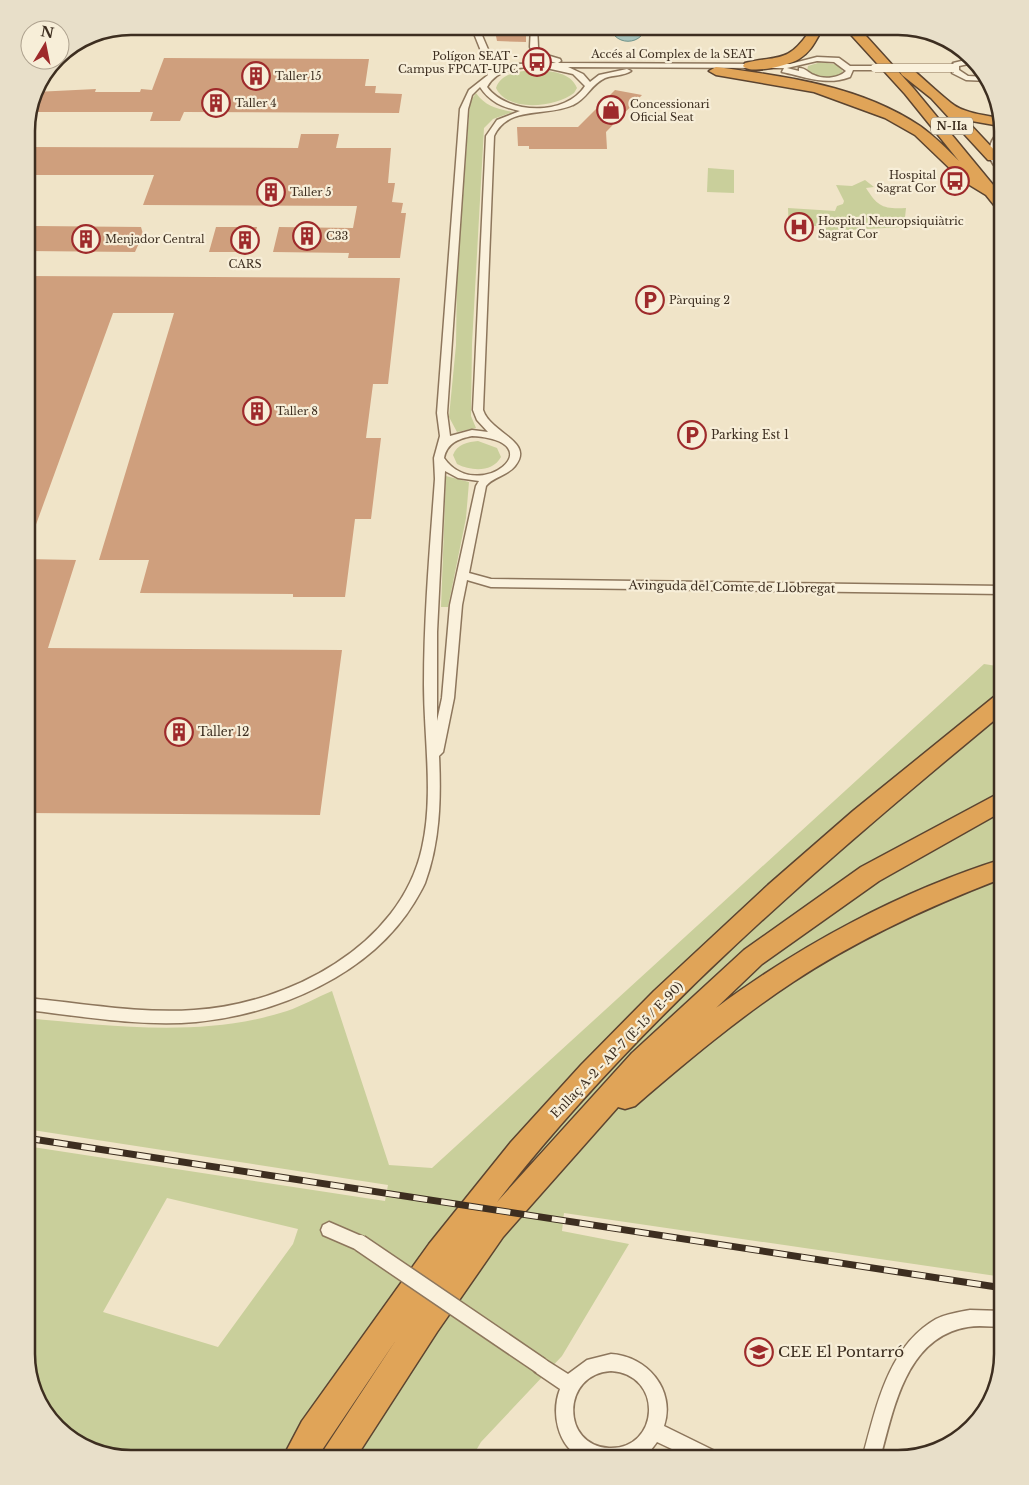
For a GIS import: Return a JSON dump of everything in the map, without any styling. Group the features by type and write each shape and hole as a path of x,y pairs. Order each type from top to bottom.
{"highway":[{"path":"750,66 785,61 796,56 803,52 810,35"},
{"path":"807,61 819,55 822,49 814,35"},
{"name":"N-IIa","path":"858,35 931,114 994,187"},
{"name":"N-IIa","path":"868,35 900,66 934,104 994,186"},
{"path":"900,66 946,106 993,157"},
{"path":"716,71 765,78 830,93 863,104 905,124"},
{"path":"820,79 861,94 926,137 970,180 994,189"},
{"path":"901,81 914,108 945,147 957,167"},
{"path":"946,106 972,117 993,121"},
{"name":"Enllaç A-2 - AP-7 (E-15 / E-90)","path":"304,1450 335,1400 434,1260 521,1151 610,1053 716,949 816,856 994,709"},
{"name":"Enllaç A-2 - AP-7 (E-15 / E-90)","path":"342,1450 426,1321 493,1227 642,1061 753,958 870,874 994,805"},
{"path":"556,1156 686,1045 806,961 865,927 947,888 994,871"}],"street":[{"path":"478,35 485,51 489,77 483,87 485,93 492,100 516,108 550,109"},
{"path":"534,35 534,46 537,54 577,65"},
{"path":"485,51 501,60 542,64 578,73 586,79 589,86"},
{"name":"Accés al Complex de la SEAT","path":"542,64 790,66 807,61 836,60 849,70"},
{"path":"807,61 802,69 807,75"},
{"name":"Accés al Complex de la SEAT","path":"954,70 958,64 966,63"},
{"path":"35,1005 131,1015 196,1016 231,1011 268,1001 304,988 337,970 367,949 390,925 409,899 421,876 429,850 434,772 430,682 439,458 445,436 442,413 464,109 466,99 471,90 489,77 504,69 531,64"},
{"name":"Accés al Complex de la SEAT","path":"550,109 579,100 587,94 589,86 602,77 621,72 785,70 820,79 840,78 849,70 954,70 972,79 978,79"},
{"path":"434,772 448,698 456,605 481,486 484,481 510,468 515,460 516,453 512,445 487,428 481,421 478,410 490,136 494,125 505,117 550,109"},
{"path":"993,157 992,145 994,143"},
{"path":"443,445 450,439 472,433 484,433 504,439"},
{"path":"439,458 446,469 462,476 488,477 501,473"},
{"name":"Avinguda del Comte de Llobregat","path":"462,575 491,583 994,590"},
{"path":"329,1230 360,1243 570,1385"},
{"path":"874,1450 896,1376 910,1350 921,1339 947,1323 976,1317 994,1318"},
{"path":"586,1450 575,1439 568,1427 564,1414 564,1400 570,1385 578,1374 591,1366 606,1362 622,1364 637,1371 648,1382 656,1397 658,1414 654,1431 639,1450"},
{"path":"654,1431 694,1450"}],"green space":[{"path":"821,62 839,65 843,72 839,75 825,77 807,71 808,66"},
{"path":"536,70 560,73 570,79 577,88 574,93 556,102 533,105 511,101 502,96 496,88 502,79 513,73"},
{"path":"476,93 483,101 492,106 513,112 493,119 484,128 472,344 471,416 476,428 457,432 449,417 456,345 457,274 470,102"},
{"path":"708,168 734,170 734,193 707,192"},
{"path":"865,180 874,187 866,188 882,206 906,208 904,227 829,231 816,226 795,225 795,231 789,231 788,208 835,211 837,206 843,204 844,201 836,185 852,186"},
{"path":"478,441 497,448 501,457 497,462 492,466 481,469 457,464 453,455 457,448 467,443"},
{"path":"446,476 469,482 466,518 448,607 441,607"},
{"path":"984,664 994,666 994,1276 564,1213 562,1231 629,1244 562,1356 481,1442 476,1450 125,1450 100,1445 88,1440 63,1422 55,1412 42,1391 38,1379 35,1354 35,1147 385,1201 388,1185 35,1130 35,1019 157,1028 223,1025 287,1011 332,991 389,1165 432,1168","holes":["167,1198 298,1229 293,1244 218,1347 103,1312"]}],"water":[{"path":"615,36 641,36 635,40 628,41 621,40"}],"building":[{"path":"496,35 526,35 526,42 497,41"},
{"path":"164,58 369,59 365,86 376,86 375,93 402,94 399,113 184,112 180,121 150,121 153,112 37,112 43,92 96,89 95,92 140,92 141,89 152,90"},
{"name":"Concessionari Oficial Seat","path":"615,90 642,95 606,132 607,149 529,149 529,146 518,146 517,127 578,127"},
{"name":"Taller 5","path":"301,134 339,134 336,148 391,148 388,183 395,183 392,202 403,203 401,213 406,213 400,258 348,258 349,253 273,252 279,227 353,228 357,206 143,205 154,175 35,175 35,147 298,148"},
{"name":"Menjador Central","path":"36,226 141,227 143,234 135,252 35,251"},
{"name":"CARS","path":"216,227 257,227 250,252 209,252"},
{"name":"Taller 8","path":"35,276 400,278 388,384 373,384 366,438 381,438 371,519 355,519 345,597 293,597 293,594 140,593 149,560 99,560 174,313 113,313 35,527"},
{"name":"Taller 12","path":"35,559 76,560 48,648 342,650 320,815 35,813"}],"railway":[{"path":"35,1139 994,1287"}],"place":[{"name":"Polígon SEAT - Campus FPCAT-UPC","path":"537,62"},
{"name":"Taller 15","path":"256,76"},
{"name":"Taller 4","path":"216,103"},
{"name":"Concessionari Oficial Seat","path":"611,110"},
{"name":"Hospital Sagrat Cor","path":"955,181"},
{"name":"Taller 5","path":"271,192"},
{"name":"Hospital Neuropsiquiàtric Sagrat Cor","path":"799,227"},
{"name":"C33","path":"307,236"},
{"name":"Menjador Central","path":"86,239"},
{"name":"CARS","path":"245,240"},
{"name":"Pàrquing 2","path":"650,300"},
{"name":"Taller 8","path":"257,411"},
{"name":"Parking Est 1","path":"692,435"},
{"name":"Taller 12","path":"179,732"},
{"name":"CEE El Pontarró","path":"759,1352"}]}
